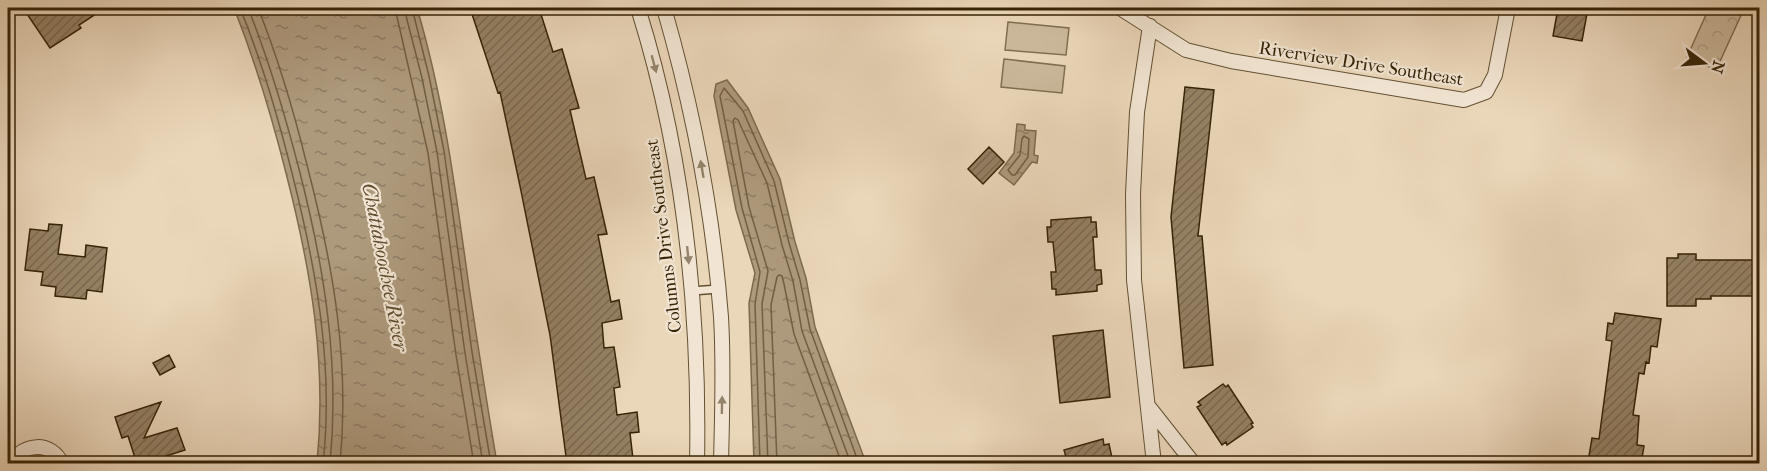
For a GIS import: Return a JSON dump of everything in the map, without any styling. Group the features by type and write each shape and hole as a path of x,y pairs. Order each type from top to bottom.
{"street":[{"name":"Columns Drive Southeast","path":"638,8 654,60 674,147 685,229 692,291 698,387 697,464"},
{"path":"664,8 697,138 712,227 722,363 721,464"},
{"name":"Riverview Drive Southeast","path":"1120,8 1186,50 1231,61 1464,100 1486,92 1495,75 1508,8"},
{"path":"1150,26 1137,112 1133,194 1134,280 1154,464"},
{"path":"1149,407 1194,464"},
{"path":"12,464 21,452 38,446 54,453 62,464"}],"lane":[{"path":"692,291 718,289"}],"green space":[{"path":"1709,8 1734,8 1743,11 1716,70 1687,57"},
{"path":"1008,22 1069,28 1066,55 1005,50"},
{"path":"1004,59 1065,66 1062,93 1001,87"}],"water":[{"name":"Chattahoochee River","path":"234,8 417,8 435,77 448,146 497,463 317,463 320,426 318,353 315,317 303,245 275,131"},
{"path":"727,80 748,108 780,179 806,278 815,327 866,463 754,463 749,303 755,273 736,210 714,96 716,84"},
{"path":"1017,124 1025,125 1025,130 1036,131 1034,155 1038,156 1037,163 1032,162 1014,185 999,173 1014,153"}],"building":[{"path":"23,8 105,8 79,25 81,28 50,48"},
{"path":"470,8 539,8 553,52 562,49 579,108 570,110 586,179 594,177 607,234 598,235 611,302 619,300 622,319 602,323 604,348 614,347 620,387 614,388 617,415 637,412 639,432 630,433 633,459 610,461 610,464 567,464 550,335 520,186 500,92 498,93"},
{"path":"1558,8 1588,8 1582,41 1553,36"},
{"path":"1185,87 1214,90 1198,236 1202,236 1213,365 1184,368 1171,217"},
{"path":"989,147 1004,162 983,184 968,169"},
{"path":"1091,217 1091,222 1096,222 1097,237 1093,237 1095,270 1101,270 1102,284 1097,285 1097,291 1056,295 1056,289 1052,289 1051,272 1056,272 1053,242 1048,242 1047,227 1051,227 1051,220"},
{"path":"49,224 62,225 58,254 85,257 86,245 107,248 102,292 87,290 86,299 55,296 56,287 41,285 43,272 25,270 30,229 48,231"},
{"path":"1678,254 1696,254 1696,260 1760,260 1760,296 1711,296 1711,299 1696,299 1696,306 1667,306 1667,258 1678,258"},
{"path":"1615,313 1661,319 1657,347 1651,346 1649,363 1646,362 1644,374 1639,373 1633,415 1639,416 1637,445 1644,446 1641,464 1593,464 1594,457 1589,456 1592,438 1599,439 1612,341 1606,340 1608,323 1613,324"},
{"path":"1103,330 1110,397 1060,403 1053,336"},
{"path":"169,355 175,367 160,375 153,363"},
{"path":"1223,384 1226,387 1228,385 1253,423 1251,424 1253,427 1227,445 1226,442 1222,445 1197,407 1201,405 1198,402"},
{"path":"161,402 144,438 177,428 185,450 166,456 168,464 137,464 128,436 122,438 115,417"},
{"path":"1103,439 1104,445 1109,444 1112,458 1108,459 1109,464 1068,464 1064,450"}]}
